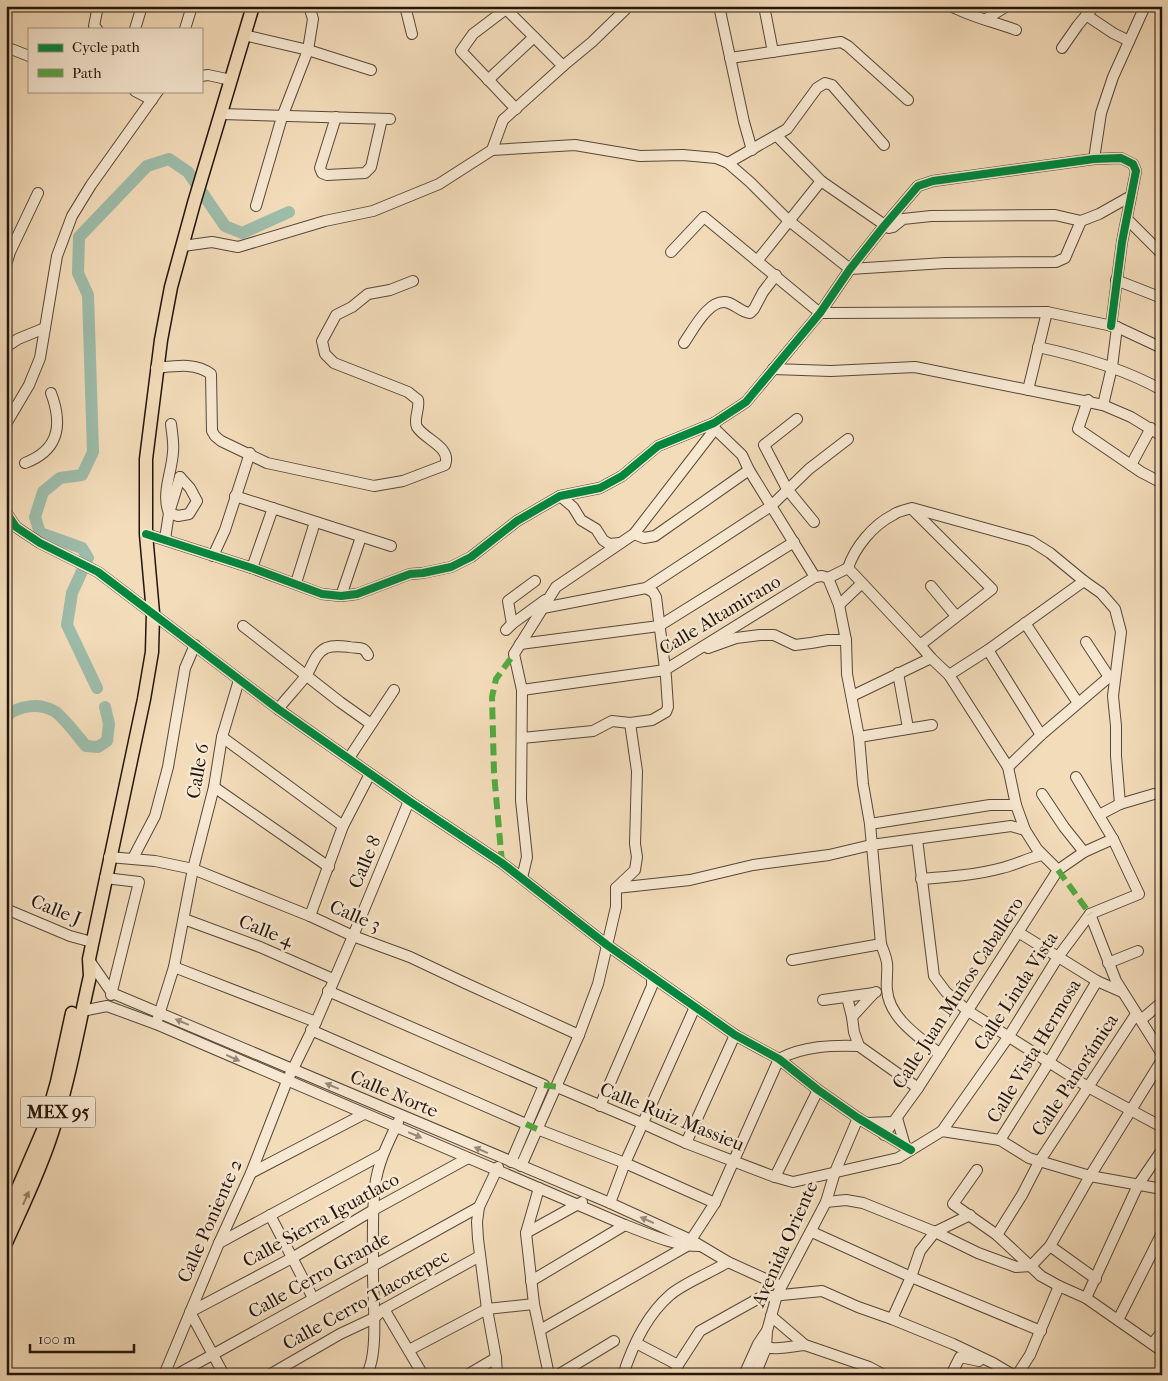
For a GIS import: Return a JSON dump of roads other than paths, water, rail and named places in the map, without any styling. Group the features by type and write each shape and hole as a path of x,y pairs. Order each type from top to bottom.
{"main road":[{"name":"MEX 95","path":"6,1216 44,1128 57,1082 81,974 88,961 144,699 152,652 153,612 146,534 146,459 156,368 171,288 194,203 253,6"},
{"name":"MEX 95","path":"6,1243 35,1178 53,1131 90,976 88,961"}],"street":[{"path":"96,28 94,26 98,6"},
{"path":"135,28 142,6"},
{"path":"185,28 192,6"},
{"path":"256,206 282,117 308,50 313,19 309,6"},
{"path":"405,6 412,34"},
{"path":"492,150 504,120 562,66 592,42 629,6"},
{"path":"719,6 744,122 752,150"},
{"path":"764,6 773,52"},
{"path":"951,6 964,13 981,14 1007,6"},
{"path":"1062,48 1094,6"},
{"path":"1094,159 1102,113 1113,77 1143,7"},
{"path":"516,108 461,51 473,34 506,9 562,66"},
{"path":"981,14 1016,30"},
{"path":"1086,15 1129,41"},
{"path":"244,35 308,50 371,70"},
{"path":"488,80 534,37"},
{"path":"730,58 841,42 848,46 908,100"},
{"path":"6,47 28,56"},
{"path":"202,76 208,74 231,80"},
{"path":"728,162 787,129 817,88 825,84 832,85 884,145"},
{"path":"6,424 29,385 40,358 57,256 72,216 91,185 155,96 139,92"},
{"path":"221,114 282,117 336,117 386,119 369,171 365,173 327,175 322,173 320,168 336,117"},
{"path":"777,136 821,181 889,228 903,219 931,216 1055,215 1081,221 1099,214 1131,196"},
{"path":"183,246 212,242 238,247 325,221 373,211 439,184 492,150 575,145 640,156 716,158 728,162 788,220 850,270 945,263 1056,262 1065,258 1081,221"},
{"path":"522,878 527,857 521,800 522,690 514,654 556,587 634,534 715,426 746,402 820,313 850,270 918,186 933,181 1094,159 1121,158 1133,164 1136,172 1116,280 1112,367 1103,404"},
{"path":"757,261 821,181"},
{"path":"6,265 10,252 38,193"},
{"path":"671,252 704,217 820,313 1047,312 1114,327 1162,348"},
{"path":"1127,220 1162,254"},
{"path":"684,343 710,307 717,302 728,302 743,312 750,313 776,275"},
{"path":"1116,280 1162,298"},
{"path":"156,368 186,365 205,369 211,374 212,431 215,436 267,463 374,486 403,481 445,465 447,459 446,453 418,427 415,419 419,408 418,400 408,392 334,363 325,354 322,341 336,315 352,307 368,294 390,290 413,281"},
{"path":"1028,390 1047,312"},
{"path":"6,347 18,339 45,328"},
{"path":"1038,348 1112,367 1144,380 1162,390"},
{"path":"773,369 831,371 915,368 969,377 1103,404 1152,428 1162,436"},
{"path":"25,463 38,458 55,440 58,410 51,393"},
{"path":"1088,400 1078,429 1131,465 1162,483"},
{"path":"798,419 764,445 787,489 814,522"},
{"path":"165,539 169,513 167,507 168,483 173,452 171,424"},
{"path":"715,426 742,454 749,470 815,578 822,576 828,578 848,568 852,556 868,535 894,514 912,508 1032,541 1101,593 1115,609 1121,632 1112,677 1120,804"},
{"path":"146,534 296,583 322,594 340,596 357,594 410,574 450,567 471,557 516,521 560,496 600,488 622,476 658,446 715,426"},
{"path":"1131,465 1152,428"},
{"path":"543,608 646,588 771,506 809,469 848,439"},
{"path":"213,556 225,530 250,453"},
{"path":"634,534 644,538 655,536 749,470"},
{"path":"235,496 391,546"},
{"path":"560,496 573,507 581,520 596,529 602,540 609,544 623,542"},
{"path":"252,568 273,508"},
{"path":"912,508 992,589 920,645"},
{"path":"6,512 16,527 40,543 98,572 153,612 239,680 370,774 522,878 607,945 736,1034 779,1059 818,1090 884,1135 908,1148"},
{"path":"296,583 315,522"},
{"path":"340,596 361,537"},
{"path":"520,644 659,626 794,542"},
{"path":"848,568 861,584 949,675 1008,767 1016,805 1025,830 1042,855 1058,870 1084,852 1113,839"},
{"name":"Calle Altamirano","path":"522,690 666,674 815,578"},
{"path":"828,578 839,605 846,640 847,674 859,737 863,784 870,824 870,845 881,944 887,962 887,990 896,1014 915,1034 940,1054"},
{"path":"535,581 508,602 509,627 550,597"},
{"path":"949,675 988,650 1084,581"},
{"path":"839,605 861,584"},
{"path":"932,586 956,616"},
{"path":"522,738 593,731 612,721 630,723 652,720 666,712 668,707 666,674 656,597 653,592 646,588"},
{"path":"1025,623 1078,703"},
{"path":"243,626 371,724"},
{"path":"666,674 704,650 736,638 760,635 774,636 796,644 846,640"},
{"path":"1086,642 1112,677"},
{"path":"278,708 306,675 313,661 324,648 338,645 350,648 360,647 365,649 368,655"},
{"path":"133,858 155,816 168,767 185,668 195,646"},
{"path":"988,650 1041,735"},
{"path":"852,696 931,658"},
{"path":"898,673 908,728"},
{"path":"1008,767 1041,735 1112,677"},
{"name":"Calle 6","path":"156,1024 174,967 193,870 214,787 222,737 239,680"},
{"path":"349,758 394,690"},
{"path":"497,1375 480,1256 477,1222 479,1207 496,1170 512,1163 537,1129 557,1088 580,1034 598,984 616,907 616,888 635,870 637,857 637,771 630,723"},
{"path":"859,737 932,725"},
{"path":"222,737 343,826"},
{"path":"310,916 343,826 370,774"},
{"path":"1076,777 1113,839 1139,894 1090,914 1108,963 1122,992 1138,1017 1159,1042 1162,1054"},
{"path":"214,787 329,867"},
{"path":"1042,794 1064,827 1084,852"},
{"path":"1099,815 1120,804 1154,794"},
{"name":"Calle 8","path":"314,1026 409,801"},
{"path":"870,824 990,805 1016,805"},
{"path":"616,888 690,880 753,865 829,855 870,845 1011,826 1025,830"},
{"path":"917,839 934,976 946,992 968,1011 1088,1087 1162,1127"},
{"path":"921,879 1002,868 1042,855"},
{"name":"Calle 3","path":"109,857 133,858 193,870 310,916 353,936 410,957 465,984 580,1034"},
{"name":"Calle Juan Muños Caballero","path":"884,1135 918,1088 1058,870"},
{"path":"82,1011 108,1006 139,882 105,878"},
{"name":"Calle J","path":"6,909 70,936 92,942"},
{"name":"Calle Linda Vista","path":"942,1130 1009,1036 1058,957 1090,914"},
{"name":"Calle 4","path":"184,919 260,947 333,979"},
{"path":"1018,932 1097,980 1122,992"},
{"path":"792,960 881,944"},
{"path":"1108,963 1138,950"},
{"path":"88,961 112,993"},
{"path":"174,967 314,1026 526,1124"},
{"path":"600,1106 652,986 652,976"},
{"name":"Calle Vista Hermosa","path":"1000,1140 1097,980"},
{"path":"823,1000 887,990"},
{"path":"328,991 544,1084 526,1124 512,1163"},
{"name":"Calle Norte","path":"112,993 610,1203 728,1262 779,1291"},
{"path":"852,1018 874,993"},
{"path":"847,997 854,1032 860,1046 918,1088"},
{"name":"Calle Panorámica","path":"997,1235 1022,1195 1041,1159 1088,1087 1138,1017 1162,1002"},
{"name":"Calle Norte","path":"108,1006 156,1024 625,1225 693,1244"},
{"path":"610,1203 625,1163 695,1006"},
{"name":"Calle Poniente 2","path":"164,1375 219,1243 251,1173 287,1081 314,1026"},
{"path":"841,1046 854,1032"},
{"path":"686,1144 736,1034"},
{"path":"540,1330 693,1244 715,1203 779,1059 790,1053 810,1048 860,1046"},
{"path":"826,1202 846,1200 863,1203 935,1232 978,1253 1016,1267 1031,1266 1050,1246 1090,1176 1162,1060"},
{"name":"Calle Ruiz Massieu","path":"557,1088 644,1124 686,1144 775,1178 793,1182 898,1158 908,1148 942,1130"},
{"path":"775,1178 818,1090"},
{"path":"251,1173 364,1114"},
{"path":"366,1375 370,1370 373,1355 372,1266 375,1187 383,1154 401,1115"},
{"path":"862,1120 896,1120 908,1148"},
{"name":"Avenida Oriente","path":"755,1375 779,1291 812,1232 826,1202 835,1172 862,1120"},
{"path":"537,1129 625,1163 715,1203"},
{"path":"942,1130 1000,1140 1029,1158 1041,1159 1090,1176 1162,1189"},
{"path":"1086,1298 1138,1185 1162,1150"},
{"path":"219,1243 383,1154"},
{"name":"Calle Sierra Iguatlaco","path":"190,1312 292,1258 374,1209 468,1158"},
{"path":"977,1170 953,1204 997,1235 1041,1276 1058,1286 1086,1298 1162,1351"},
{"path":"539,1188 526,1233 530,1280 549,1375"},
{"path":"526,1233 577,1204 594,1197"},
{"name":"Calle Cerro Grande","path":"176,1375 212,1353 479,1207"},
{"path":"892,1319 911,1277 920,1251 935,1232 970,1215"},
{"path":"270,1216 313,1298"},
{"path":"530,1280 625,1225"},
{"path":"812,1232 911,1277 1041,1331"},
{"path":"1118,1320 1162,1233"},
{"path":"1050,1246 1096,1278"},
{"name":"Calle Cerro Tlacotepec","path":"269,1375 340,1334 374,1318 384,1309 480,1256"},
{"path":"622,1375 636,1343 652,1316 670,1294 728,1262"},
{"path":"674,1375 678,1365 700,1331 761,1297 779,1291 822,1291 992,1362 1015,1375 1030,1355 1058,1286"},
{"path":"409,1350 487,1309 534,1304"},
{"path":"384,1309 423,1375"},
{"path":"190,1312 224,1375"},
{"path":"771,1316 805,1345"},
{"path":"1152,1344 1162,1332"},
{"path":"558,1375 614,1341"},
{"path":"636,1343 678,1365"},
{"path":"762,1346 805,1345 869,1367 884,1375"},
{"name":"Avenida Oriente","path":"744,1375 762,1346"},
{"path":"951,1375 960,1357 992,1362"},
{"path":"467,1375 496,1358"}],"waterway":[{"path":"88,558 82,548 40,533 35,517 43,492 60,478 82,475 93,452 88,295 78,273 79,237 147,166 169,159 188,172 225,226 242,233 289,212"},
{"path":"83,569 72,593 67,625 97,688"},
{"path":"6,716 23,707 36,706 48,708 61,717 86,746 98,747 107,741 109,724 105,707"}]}
